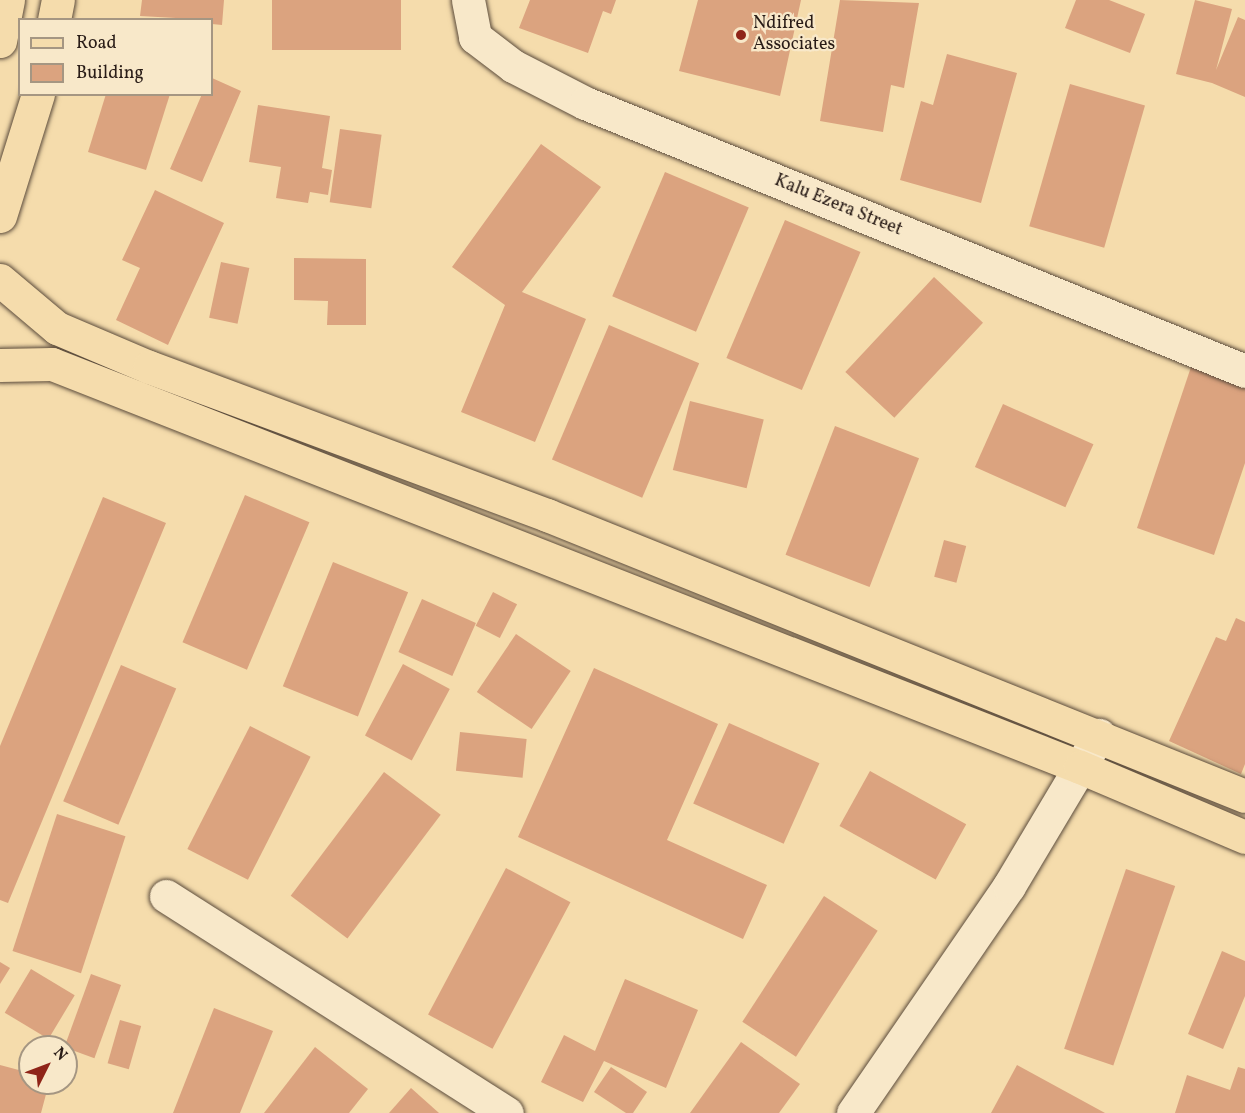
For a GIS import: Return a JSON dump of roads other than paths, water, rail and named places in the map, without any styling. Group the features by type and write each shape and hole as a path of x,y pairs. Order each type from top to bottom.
{"main road":[{"path":"0,41 8,0"},
{"path":"54,18 58,0"},
{"path":"0,216 37,96"},
{"path":"0,280 57,328 149,367 547,515 1100,735 1245,796"},
{"path":"0,365 52,364 1080,767 1245,837"}],"street":[{"name":"Kalu Ezera Street","path":"468,0 475,37 513,66 585,103 1245,371"},
{"path":"853,1113 1009,886 1100,735"},
{"path":"166,896 507,1113"}],"place":[{"name":"Ndifred Associates","path":"741,35"}]}
